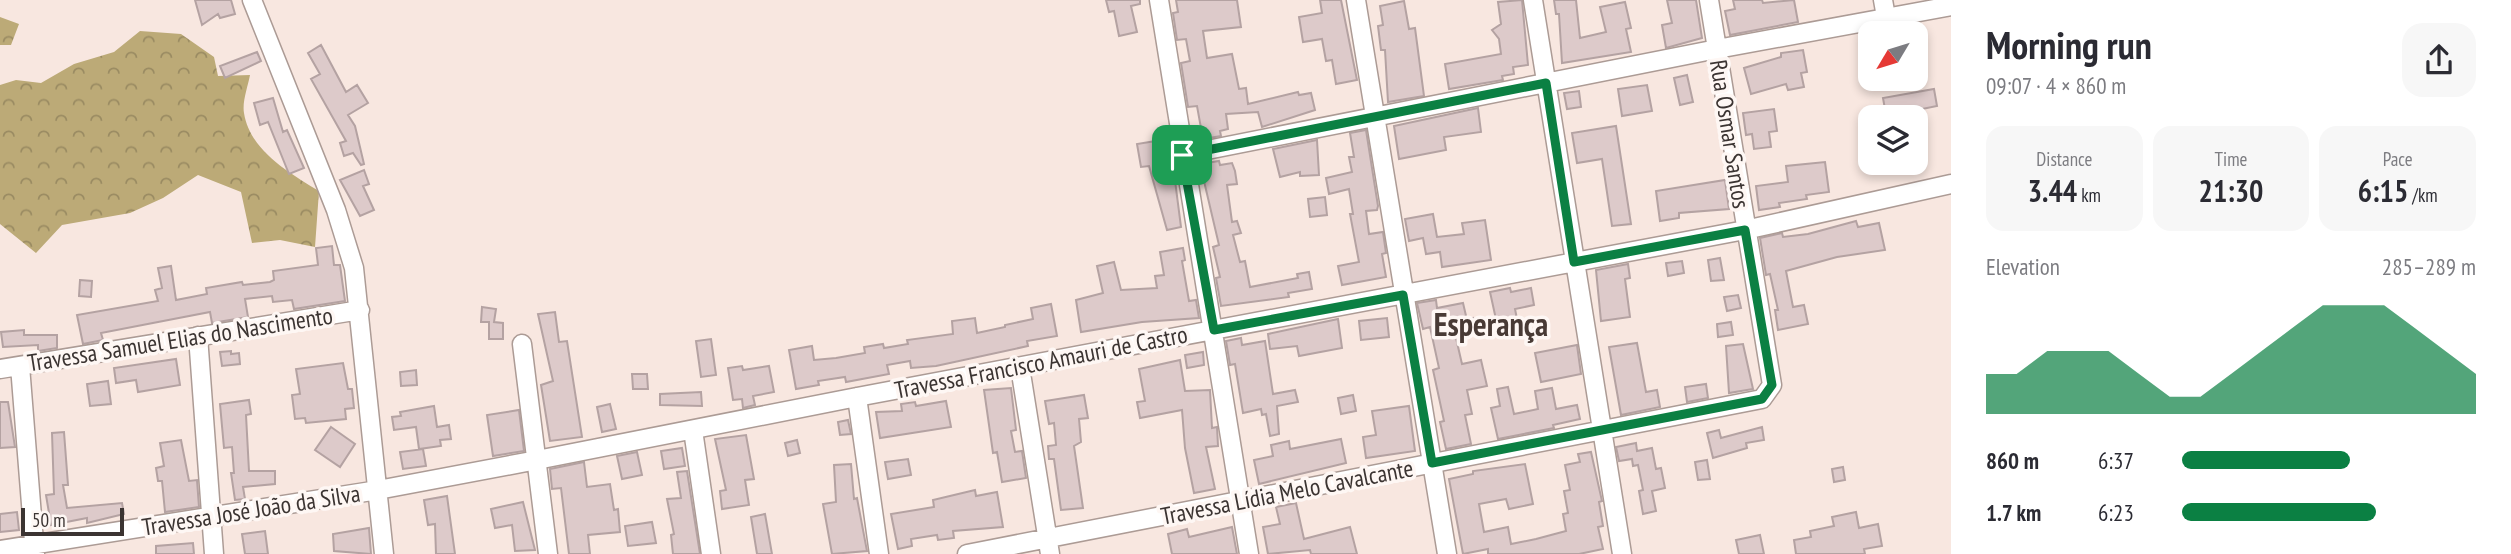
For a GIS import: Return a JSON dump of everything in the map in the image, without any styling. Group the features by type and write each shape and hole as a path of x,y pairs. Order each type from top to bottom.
{"street":[{"path":"252,0 336,210 354,268 384,554"},
{"path":"1159,0 1182,155 1214,330 1249,554"},
{"path":"1356,0 1447,554"},
{"path":"1533,0 1622,554"},
{"name":"Rua Osmar Santos","path":"1709,0 1772,385 1769,393"},
{"path":"1182,155 1717,48 1884,9 1951,6"},
{"name":"Travessa Francisco Amauri de Castro","path":"378,490 1745,230 1951,184"},
{"name":"Travessa Samuel Elias do Nascimento","path":"0,369 360,310"},
{"path":"198,336 214,554"},
{"path":"522,344 548,554"},
{"path":"20,366 34,549"},
{"path":"1020,368 1049,546"},
{"name":"Travessa Lídia Melo Cavalcante","path":"967,554 1049,546 1241,501 1762,399 1769,393"},
{"path":"857,397 879,554"},
{"path":"694,430 711,554"},
{"name":"Travessa José João da Silva","path":"0,550 34,549 378,490"}],"green space":[{"path":"0,17 19,24 11,45 0,45"},
{"path":"140,31 181,34 214,57 218,76 250,75 244,99 244,113 254,139 273,160 319,191 315,247 280,240 252,243 241,192 198,175 163,198 130,213 62,225 36,253 0,224 0,85 16,80 41,83 74,64 114,52"}],"building":[{"path":"195,0 231,0 235,14 220,18 218,14 202,25"},
{"path":"1106,0 1140,0 1140,4 1131,6 1137,32 1119,36 1114,11 1109,12"},
{"path":"1176,0 1237,0 1241,27 1203,31 1207,58 1232,54 1239,89 1246,88 1248,104 1298,92 1299,95 1311,93 1315,110 1262,127 1258,112 1226,114 1228,129 1220,131 1221,136 1203,139 1197,106 1188,107 1181,63 1190,61 1186,39 1177,40 1173,13 1178,12"},
{"path":"1320,0 1341,0 1357,80 1336,84 1332,60 1326,61 1322,39 1303,42 1299,17 1322,13"},
{"path":"1522,0 1528,65 1513,67 1514,74 1502,76 1503,80 1449,89 1445,64 1501,54 1499,39 1492,30 1501,24 1498,2"},
{"path":"1554,0 1576,0 1580,38 1606,32 1600,7 1625,2 1631,28 1626,29 1631,52 1562,63 1559,14 1556,14"},
{"path":"1667,0 1696,0 1702,38 1666,48 1662,25 1672,23"},
{"path":"1733,0 1762,0 1763,3 1794,0 1798,22 1730,35 1725,11 1735,9"},
{"path":"1404,1 1409,29 1415,28 1424,96 1388,102 1385,50 1381,50 1378,26 1383,25 1380,6"},
{"path":"321,45 346,92 357,85 368,103 348,115 355,126 364,164 361,165 353,153 344,156 340,143 346,141 311,79 320,74 308,53"},
{"path":"1803,50 1807,72 1801,73 1804,87 1788,90 1786,84 1751,94 1744,68 1781,57 1781,53"},
{"path":"257,52 261,61 225,78 220,66"},
{"path":"1687,75 1693,102 1680,105 1674,78"},
{"path":"1647,85 1652,111 1622,116 1618,89"},
{"path":"1934,89 1937,106 1884,105 1883,98"},
{"path":"1579,91 1581,107 1567,109 1564,93"},
{"path":"273,98 283,132 287,130 304,168 289,174 268,122 260,125 254,103"},
{"path":"1478,108 1481,132 1444,137 1446,150 1399,159 1394,126"},
{"path":"1774,109 1777,131 1769,132 1771,147 1754,149 1752,134 1746,135 1743,113"},
{"path":"1616,126 1631,224 1612,226 1602,159 1577,163 1572,133"},
{"path":"1366,130 1378,206 1377,210 1366,211 1369,234 1383,232 1386,253 1382,254 1386,277 1342,285 1338,266 1359,262 1350,214 1353,214 1349,189 1329,194 1326,178 1352,172 1349,157 1354,157 1350,133"},
{"path":"1162,140 1167,166 1173,165 1181,227 1167,230 1149,166 1141,167 1137,144"},
{"path":"1317,140 1319,175 1300,176 1300,172 1280,177 1273,149"},
{"path":"1219,161 1220,165 1232,163 1235,171 1237,184 1227,185 1232,222 1237,221 1241,233 1233,235 1240,262 1245,261 1250,287 1298,278 1297,274 1309,272 1312,289 1288,293 1289,297 1221,306 1216,278 1220,277 1213,247 1219,245 1200,164"},
{"path":"1825,162 1829,192 1806,195 1807,199 1779,203 1780,207 1759,210 1756,186 1788,182 1786,166"},
{"path":"364,170 369,184 363,186 374,210 360,216 340,180"},
{"path":"1725,180 1729,209 1679,213 1679,218 1660,221 1656,191"},
{"path":"1325,197 1327,215 1310,217 1308,199"},
{"path":"1433,214 1437,237 1464,234 1462,223 1485,220 1491,260 1442,267 1440,252 1426,254 1423,238 1409,241 1405,219"},
{"path":"1856,221 1858,227 1879,223 1885,250 1837,257 1786,271 1793,307 1804,305 1808,324 1778,330 1775,310 1778,310 1770,274 1766,275 1760,238 1782,233 1783,237 1808,234"},
{"path":"332,246 334,265 340,265 345,301 294,309 292,300 273,302 272,296 245,299 248,317 212,323 210,312 101,333 103,340 83,344 77,315 158,301 155,290 162,288 158,268 171,266 176,300 207,294 206,288 242,282 243,285 270,282 274,280 273,271 318,265 316,248"},
{"path":"1183,248 1185,260 1182,261 1189,301 1196,300 1199,318 1142,322 1081,332 1076,300 1103,293 1097,266 1114,262 1121,290 1157,288 1155,276 1164,275 1160,252"},
{"path":"1720,258 1724,280 1711,281 1708,260"},
{"path":"1682,261 1684,273 1668,276 1666,263"},
{"path":"1628,264 1630,278 1625,279 1630,317 1601,321 1596,270"},
{"path":"80,280 92,281 91,297 79,296"},
{"path":"1510,288 1511,292 1531,288 1534,305 1515,309 1519,329 1499,333 1490,292"},
{"path":"1738,295 1741,308 1727,311 1724,297"},
{"path":"1436,300 1437,308 1463,303 1467,320 1473,318 1477,334 1456,338 1462,364 1481,360 1487,386 1467,390 1472,414 1465,415 1471,444 1446,449 1440,422 1444,421 1433,370 1439,368 1430,327 1423,329 1417,303"},
{"path":"1051,304 1057,336 1027,341 1028,346 936,366 911,368 910,361 887,365 889,374 846,382 845,377 818,381 819,385 796,389 789,350 812,346 814,360 865,353 864,347 883,344 884,348 908,344 907,340 953,334 952,321 975,318 977,333 1005,327 1033,319 1031,308"},
{"path":"482,307 496,309 494,322 503,323 503,339 489,339 489,322 481,322"},
{"path":"555,312 559,342 567,341 582,437 550,441 541,385 553,381 538,314"},
{"path":"1387,318 1389,337 1361,340 1359,321"},
{"path":"1338,319 1342,348 1299,356 1297,346 1270,349 1268,334"},
{"path":"1731,322 1733,335 1718,337 1717,324"},
{"path":"24,330 24,335 57,335 57,348 38,351 38,345 3,347 1,332"},
{"path":"1241,338 1242,345 1265,341 1273,394 1295,390 1298,402 1277,406 1279,434 1270,436 1266,414 1262,415 1261,409 1243,413 1235,364 1230,365 1226,341"},
{"path":"711,339 716,375 701,377 696,341"},
{"path":"1637,343 1646,392 1657,390 1660,407 1621,415 1609,347"},
{"path":"1743,344 1753,389 1729,393 1726,346"},
{"path":"1577,345 1581,374 1541,382 1535,353"},
{"path":"231,351 231,354 239,353 240,364 222,366 220,352"},
{"path":"1203,352 1204,365 1187,368 1185,355"},
{"path":"176,359 180,385 138,392 136,380 116,383 114,368"},
{"path":"1180,360 1185,391 1210,390 1212,428 1217,427 1218,446 1206,447 1215,489 1194,493 1185,448 1182,410 1140,418 1137,402 1145,401 1139,369"},
{"path":"343,363 348,389 352,389 354,408 345,409 346,419 306,423 305,418 295,419 292,395 300,394 296,369"},
{"path":"742,366 743,370 769,366 774,392 753,396 755,405 743,408 742,399 733,400 728,368"},
{"path":"416,370 417,385 401,386 400,372"},
{"path":"632,374 647,374 648,389 633,389"},
{"path":"108,381 111,404 90,406 87,384"},
{"path":"1706,384 1708,398 1687,402 1685,387"},
{"path":"1508,387 1514,414 1538,409 1535,391 1552,388 1556,409 1577,405 1580,419 1553,425 1554,428 1498,439 1491,408 1500,406 1497,389"},
{"path":"1011,388 1016,430 1011,431 1015,452 1022,451 1026,478 1002,482 997,452 993,453 984,390"},
{"path":"701,392 702,406 660,405 660,394"},
{"path":"1084,395 1088,418 1079,419 1081,442 1074,446 1083,508 1061,510 1054,459 1049,459 1048,446 1056,445 1054,423 1049,424 1045,401"},
{"path":"1353,395 1356,411 1341,414 1338,398"},
{"path":"249,400 251,414 246,415 249,471 275,471 275,484 243,487 245,499 235,500 231,473 234,473 232,447 224,448 220,404"},
{"path":"946,401 951,427 880,438 876,412 902,411 901,404 915,402 916,406"},
{"path":"0,402 8,402 15,447 0,448"},
{"path":"610,404 616,429 602,432 597,407"},
{"path":"434,406 437,427 449,425 451,439 440,440 441,446 419,449 416,427 394,430 392,417 401,416 400,412"},
{"path":"1409,406 1415,451 1366,458 1363,437 1376,435 1372,411"},
{"path":"519,410 524,451 493,456 487,415"},
{"path":"848,420 851,434 840,435 838,422"},
{"path":"331,427 355,444 340,467 315,450"},
{"path":"1762,427 1764,440 1746,443 1747,448 1713,458 1707,433 1719,430 1721,438"},
{"path":"64,432 68,485 63,485 67,508 122,503 124,514 87,523 87,518 51,525 46,495 54,494 52,433"},
{"path":"746,435 754,479 745,480 749,505 722,509 720,491 726,490 715,439"},
{"path":"1341,439 1346,463 1259,484 1254,460 1273,456 1271,445 1289,441 1290,449"},
{"path":"181,440 189,481 197,480 199,507 165,512 162,481 158,481 156,468 164,466 160,443"},
{"path":"797,440 800,453 788,456 785,443"},
{"path":"1636,443 1637,451 1652,448 1656,469 1661,468 1665,488 1652,491 1656,511 1643,514 1639,491 1643,490 1638,465 1633,466 1632,459 1619,461 1616,447"},
{"path":"682,448 685,466 664,469 661,451"},
{"path":"423,449 426,466 403,469 400,452"},
{"path":"637,452 642,475 622,479 617,456"},
{"path":"1591,452 1602,501 1599,502 1603,526 1598,527 1603,549 1579,554 1488,554 1488,549 1463,554 1449,479 1473,474 1473,471 1525,464 1533,504 1509,509 1506,499 1479,504 1484,532 1508,527 1511,544 1566,531 1563,514 1568,513 1564,491 1570,490 1565,465 1580,462 1578,454"},
{"path":"908,459 911,475 888,479 885,462"},
{"path":"1707,460 1710,479 1698,480 1695,462"},
{"path":"584,462 587,487 610,484 614,510 618,509 620,532 588,535 590,554 569,554 561,488 552,489 550,469"},
{"path":"851,464 854,499 857,498 867,551 832,554 823,504 836,502 834,465"},
{"path":"1843,467 1845,480 1834,482 1832,469"},
{"path":"687,471 700,554 673,554 671,535 674,534 667,499 681,498 677,472"},
{"path":"975,490 976,496 997,492 1003,527 953,531 954,538 938,540 937,535 911,539 912,546 898,549 891,514 934,507 933,500"},
{"path":"447,496 455,554 436,554 435,524 428,525 424,500"},
{"path":"523,502 535,550 515,551 512,525 495,528 491,509"},
{"path":"1296,503 1304,539 1350,527 1357,554 1311,554 1310,550 1268,554 1263,527 1280,524 1276,507"},
{"path":"17,512 19,530 0,532 0,514"},
{"path":"1856,512 1859,528 1878,524 1882,546 1864,549 1865,554 1796,554 1794,540 1811,537 1810,531 1834,526 1832,517"},
{"path":"765,514 772,554 757,554 751,517"},
{"path":"652,522 656,543 628,546 625,526"},
{"path":"1232,527 1237,554 1172,554 1168,534 1187,529 1189,537"},
{"path":"369,528 371,554 334,551 333,534"},
{"path":"265,531 268,554 245,554 242,534"},
{"path":"1760,535 1764,554 1739,554 1736,540"},
{"path":"193,543 194,554 156,554 156,546"}],"district":[{"name":"Esperança","path":"1491,324"}],"route":[{"path":"1546,83 1574,262 1745,230 1772,385 1769,393 1762,399 1432,463 1403,295 1214,330 1182,155 1546,83"}]}
